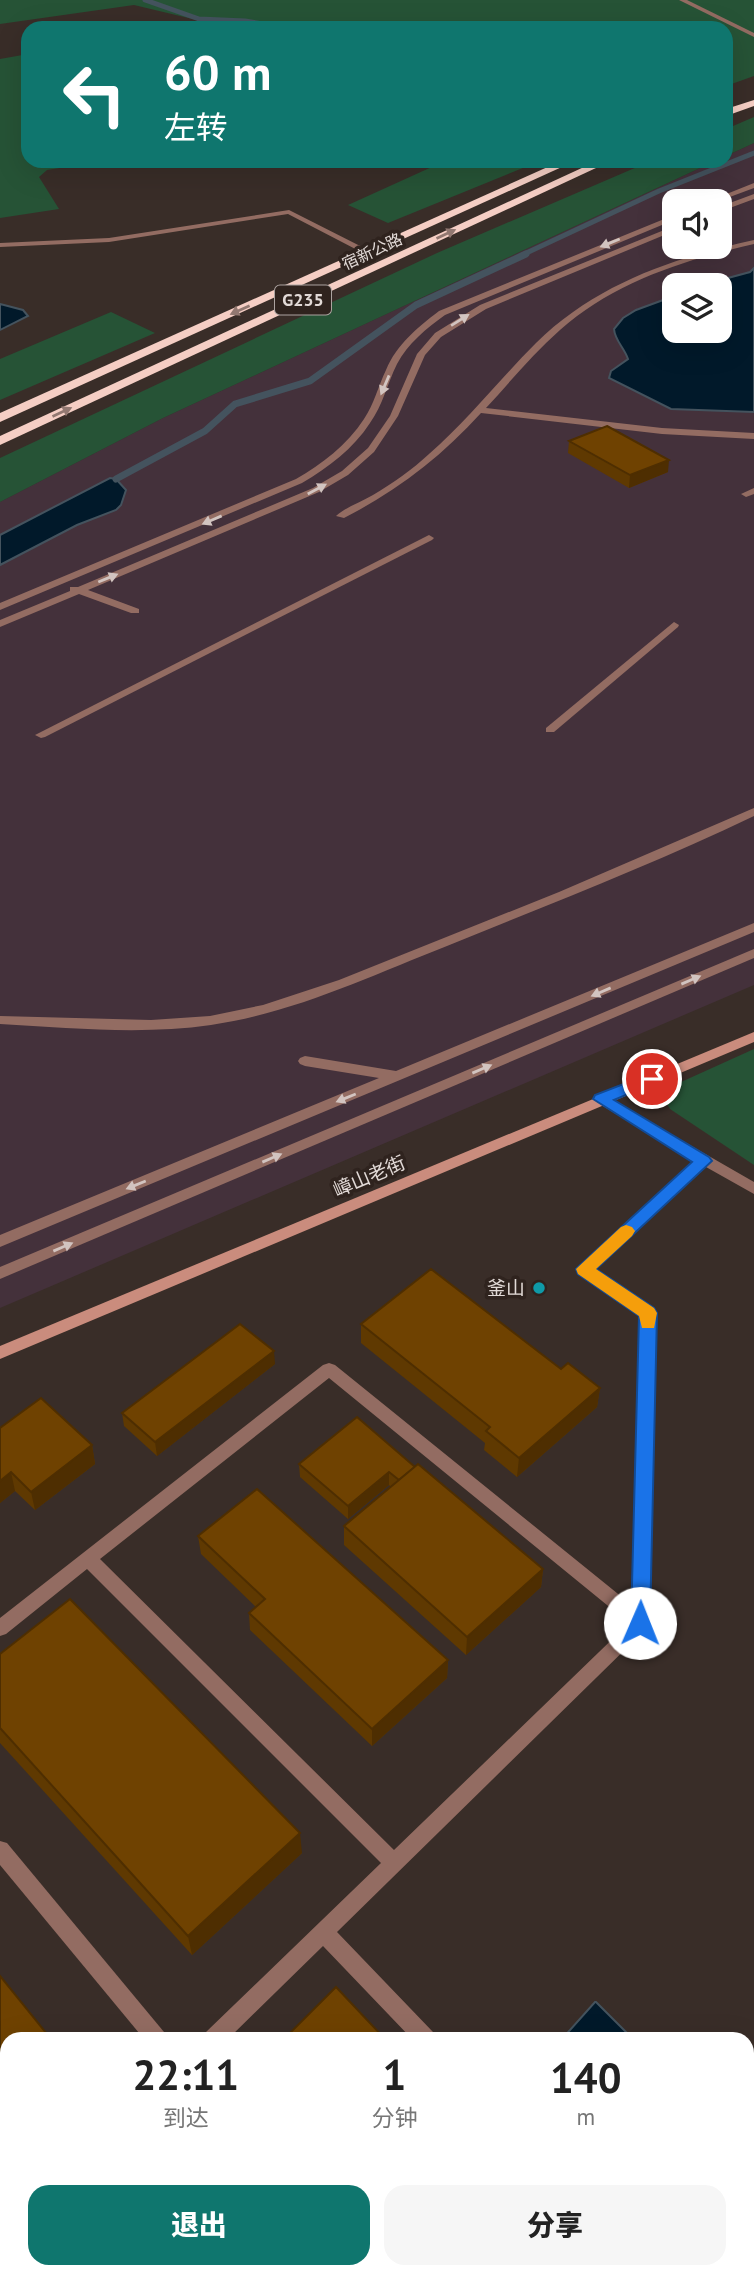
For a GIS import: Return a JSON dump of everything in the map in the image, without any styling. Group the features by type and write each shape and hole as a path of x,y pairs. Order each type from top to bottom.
{"highway":[{"path":"733,110 754,103"},
{"name":"宿新公路","path":"0,418 554,168"},
{"name":"宿新公路","path":"0,441 591,168"}],"street":[{"name":"嶂山老街","path":"0,1353 754,1037"}],"lane":[{"path":"682,0 725,21"},
{"path":"733,25 754,35"},
{"path":"732,194 754,185"},
{"path":"732,205 754,196"},
{"path":"0,245 109,240 289,212 368,252"},
{"path":"0,607 299,481 327,465 348,446 373,412 398,354 419,330 442,313 662,222"},
{"path":"0,624 316,490 345,472 371,450 394,416 421,354 438,335 482,307 662,233"},
{"path":"341,516 367,503 435,455 576,312 644,274 677,262 754,242"},
{"path":"478,410 662,431 754,436"},
{"path":"41,735 429,538"},
{"path":"62,581 77,591 135,611"},
{"path":"550,730 674,625"},
{"path":"0,1020 78,1024 190,1022 237,1016 320,991 676,850 754,813"},
{"path":"0,1241 754,927"},
{"path":"0,1273 754,953"},
{"path":"305,1061 400,1076"},
{"path":"601,1099 754,1189"},
{"path":"220,2032 640,1623 648,1313 584,1269 704,1161"},
{"path":"0,1628 329,1369 640,1623"},
{"path":"88,1559 394,1863"},
{"path":"0,1850 152,2032"},
{"path":"323,1932 419,2032"}],"shaded area":[{"path":"754,143 754,985 0,1308 0,502 163,418 700,168 733,168 733,153"}],"green space":[{"path":"0,0 754,0 754,76 733,84 733,21 201,21 134,5 0,24"},
{"path":"21,55 21,168 59,168 47,170 39,177 59,209 0,218 0,59"},
{"path":"754,117 754,143 733,153 733,126"},
{"path":"430,168 523,168 388,223 348,205"},
{"path":"635,168 700,168 163,418 0,502 0,458 437,253"},
{"path":"111,312 155,333 0,400 0,359"},
{"path":"754,1049 754,1165 670,1109 663,1098 670,1087"}],"water":[{"path":"754,268 754,412 671,409 609,378 611,371 628,359 614,329 623,318 636,310 662,300 662,343 732,343 732,277 750,272"},
{"path":"0,304 23,310 28,316 0,330"},
{"path":"110,478 116,479 126,490 121,505 116,510 77,525 0,565 0,535"},
{"path":"596,2002 626,2032 568,2032"}],"building":[{"path":"607,426 669,460 630,475 569,441"},
{"path":"431,1269 561,1369 568,1363 600,1388 519,1458 486,1431 490,1427 361,1324"},
{"path":"240,1324 274,1351 155,1442 122,1413"},
{"path":"41,1398 92,1445 31,1492 11,1472 0,1481 0,1428"},
{"path":"357,1417 415,1467 399,1480 389,1472 348,1506 299,1464"},
{"path":"418,1464 543,1569 467,1637 344,1526"},
{"path":"257,1489 448,1660 372,1729 249,1613 265,1599 198,1536"},
{"path":"70,1599 300,1833 188,1936 0,1728 0,1654"},
{"path":"0,1976 45,2032 0,2032"},
{"path":"336,1987 378,2032 291,2032"}],"waterway":[{"path":"145,0 199,19 245,21"},
{"path":"733,161 754,153"},
{"path":"522,255 659,191 716,168"},
{"path":"116,479 205,431 235,404 310,381 416,305 526,254"}],"slow traffic":[{"path":"626,1231 584,1269 648,1313 648,1323"}],"place":[{"name":"釜山","path":"539,1288"}],"route":[{"path":"640,1623 648,1313 584,1269 704,1161 601,1099 652,1079"}]}
